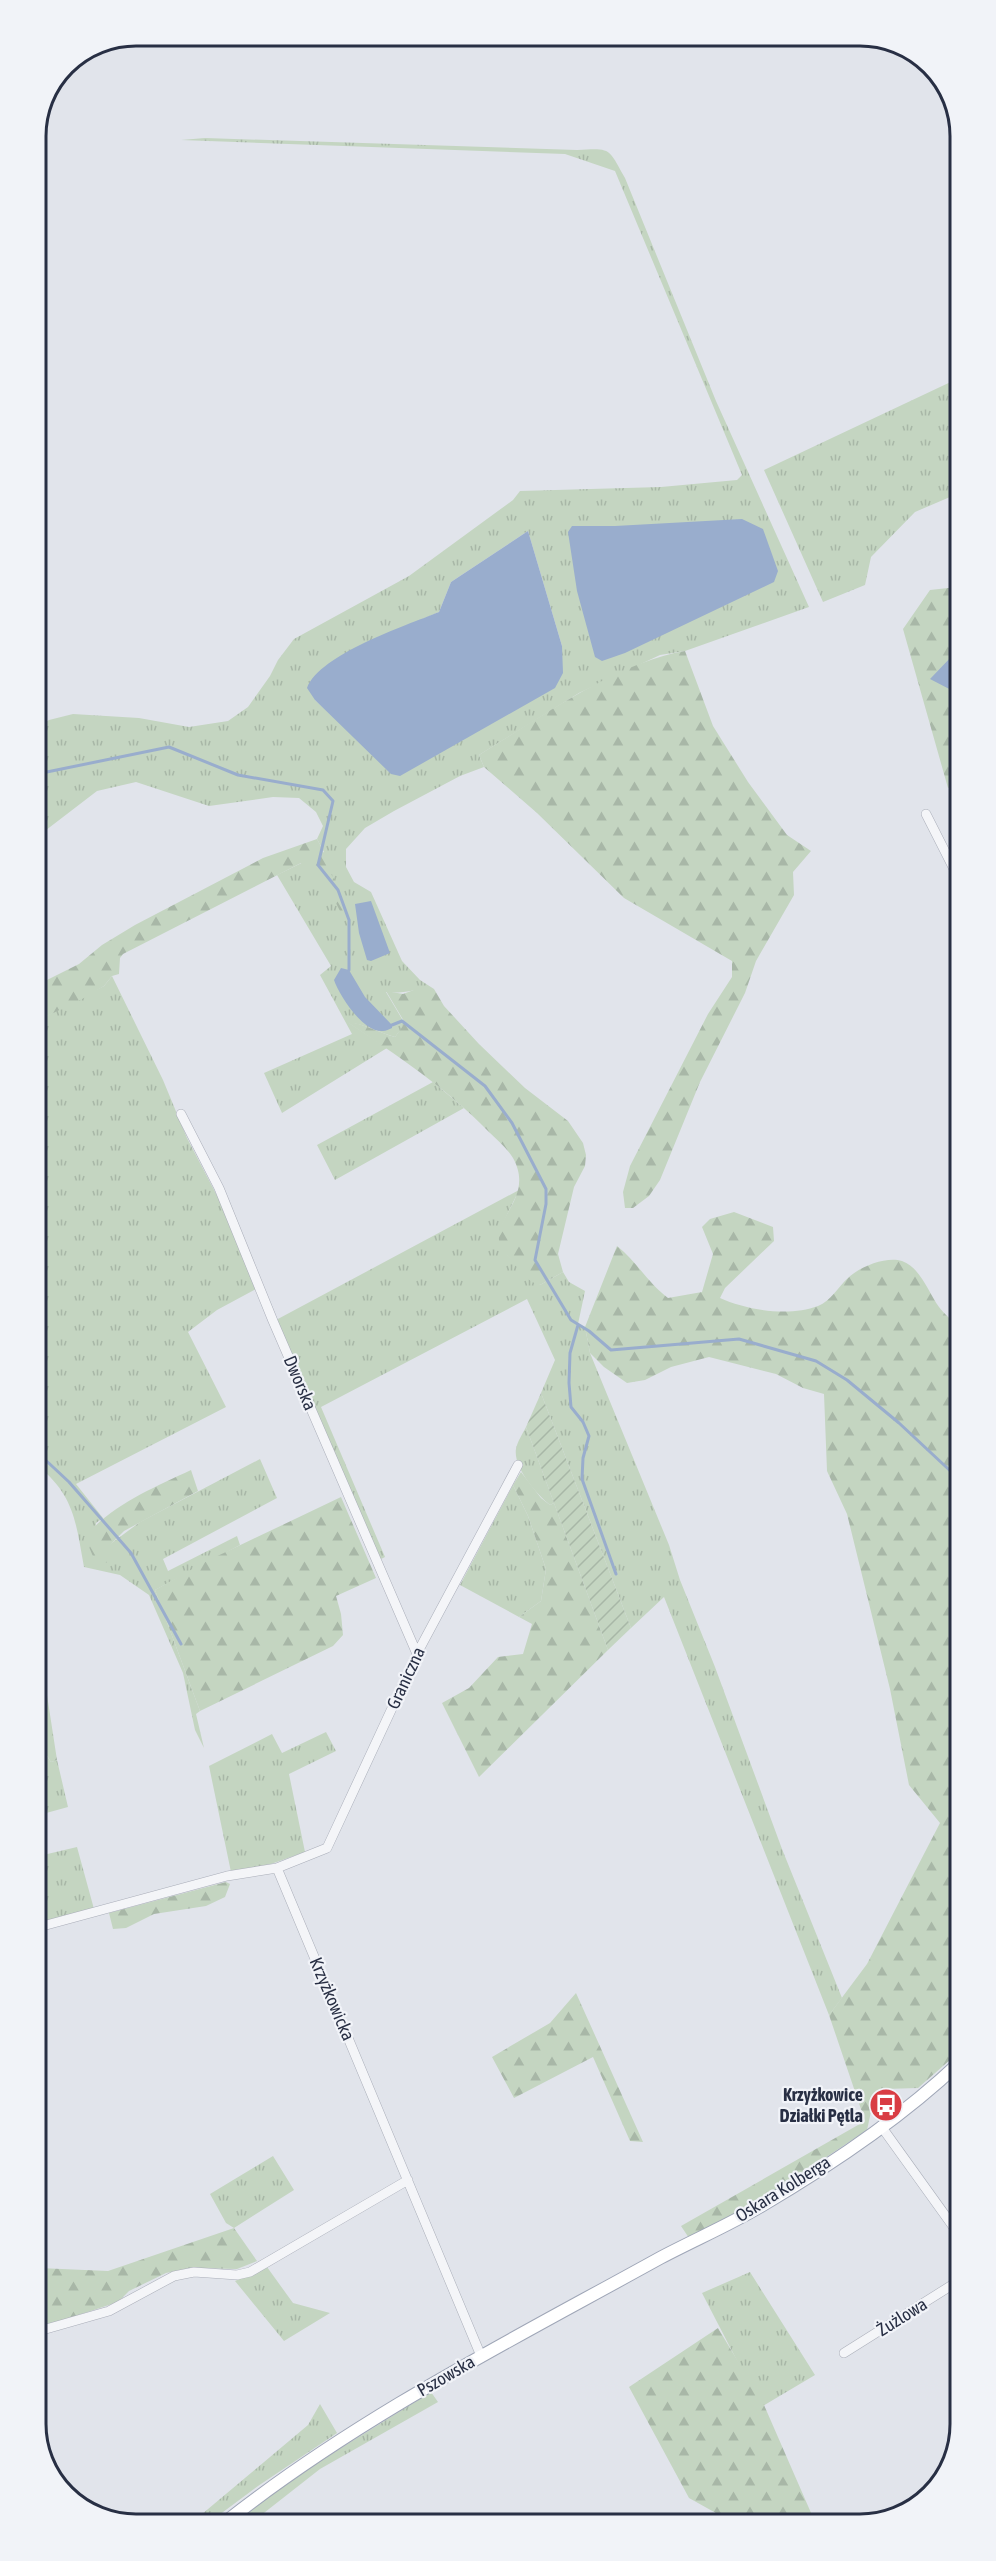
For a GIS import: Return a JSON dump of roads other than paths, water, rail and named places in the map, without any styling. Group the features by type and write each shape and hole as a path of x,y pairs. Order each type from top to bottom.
{"main road":[{"name":"Oskara Kolberga","path":"682,2247 760,2207 882,2126 931,2089 950,2071"},
{"name":"Pszowska","path":"236,2514 278,2480 336,2441 481,2356 682,2247"}],"street":[{"path":"926,814 950,861"},
{"name":"Dworska","path":"181,1114 219,1188 273,1321 417,1654"},
{"name":"Graniczna","path":"277,1868 327,1848 417,1654 518,1465"},
{"path":"46,1925 227,1876 277,1868"},
{"name":"Krzyżkowicka","path":"277,1868 481,2356"},
{"path":"882,2126 950,2222"},
{"path":"46,2329 109,2311 174,2276 194,2272 237,2276 250,2272 408,2180"},
{"name":"Żużlowa","path":"844,2353 950,2286"}],"water":[{"path":"742,519 763,529 778,571 774,582 625,653 602,661 595,657 577,591 568,532 572,526"},
{"path":"528,531 562,646 563,673 555,688 400,776 391,774 315,700 307,688 315,676 328,664 365,642 439,612 451,582"},
{"path":"950,658 950,689 930,679"},
{"path":"371,901 390,953 371,961 367,960 359,933 355,904"},
{"path":"341,968 349,970 365,997 392,1025 392,1028 384,1031 375,1030 353,1012 334,980"}],"waterway":[{"path":"47,772 169,747 238,775 323,790 333,801 318,865 338,890 349,920 349,970"},
{"path":"392,1025 402,1021 485,1086 512,1123 546,1189 546,1204 535,1260 571,1320 589,1331 611,1350 739,1339 816,1361 847,1380 899,1423 950,1471"},
{"path":"578,1325 570,1353 571,1407 583,1422 589,1436 583,1458 582,1479 616,1574"},
{"path":"46,1461 69,1482 131,1553 181,1644"}],"place":[{"name":"Krzyżkowice Działki Pętla","path":"886,2105"}]}
